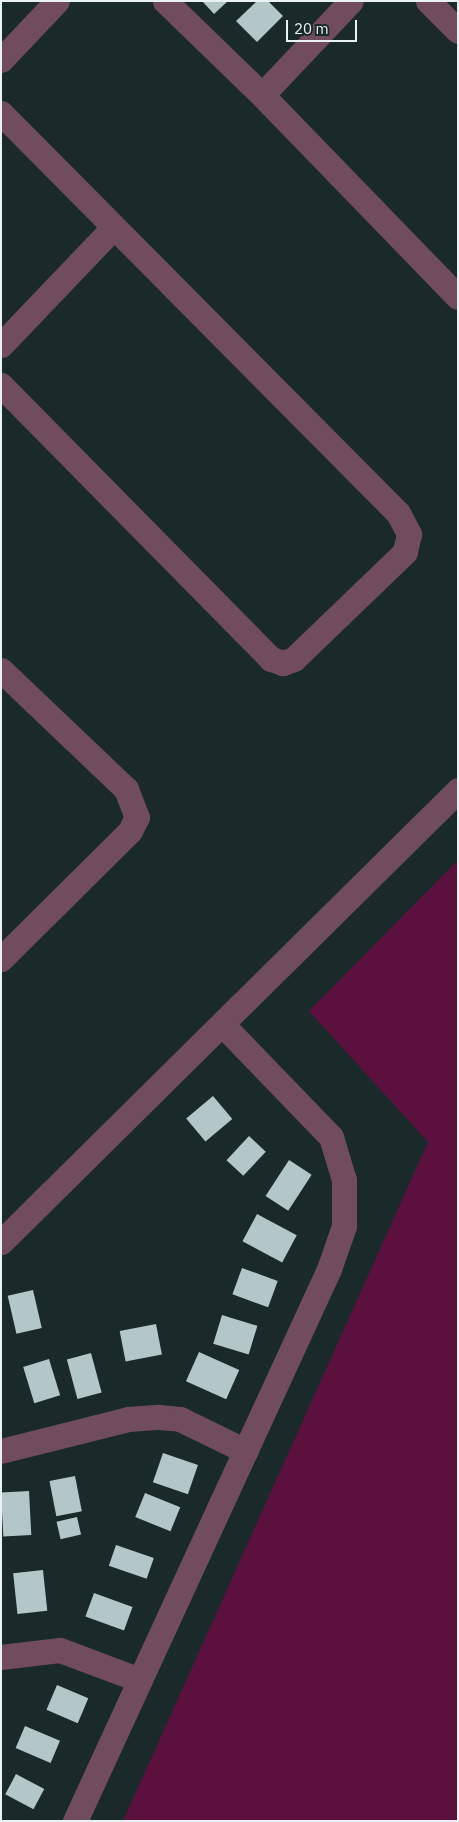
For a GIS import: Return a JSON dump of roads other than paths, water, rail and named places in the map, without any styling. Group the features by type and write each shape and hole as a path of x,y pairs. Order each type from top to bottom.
{"street":[{"path":"1,60 57,1"},
{"path":"165,1 262,95 458,297"},
{"path":"262,95 351,1"},
{"path":"428,1 458,32"},
{"path":"1,113 112,229 398,513 409,534 405,552 294,659 283,663 272,659 1,385"},
{"path":"1,345 112,229"},
{"path":"1,670 126,789 137,817 130,831 1,959"},
{"path":"1,1242 223,1025 458,790"},
{"path":"75,1821 330,1269 344,1226 346,1199 338,1153 330,1137 223,1025"},
{"path":"1,1451 128,1419 158,1416 180,1420 246,1451"},
{"path":"1,1657 60,1650 140,1680"}]}
